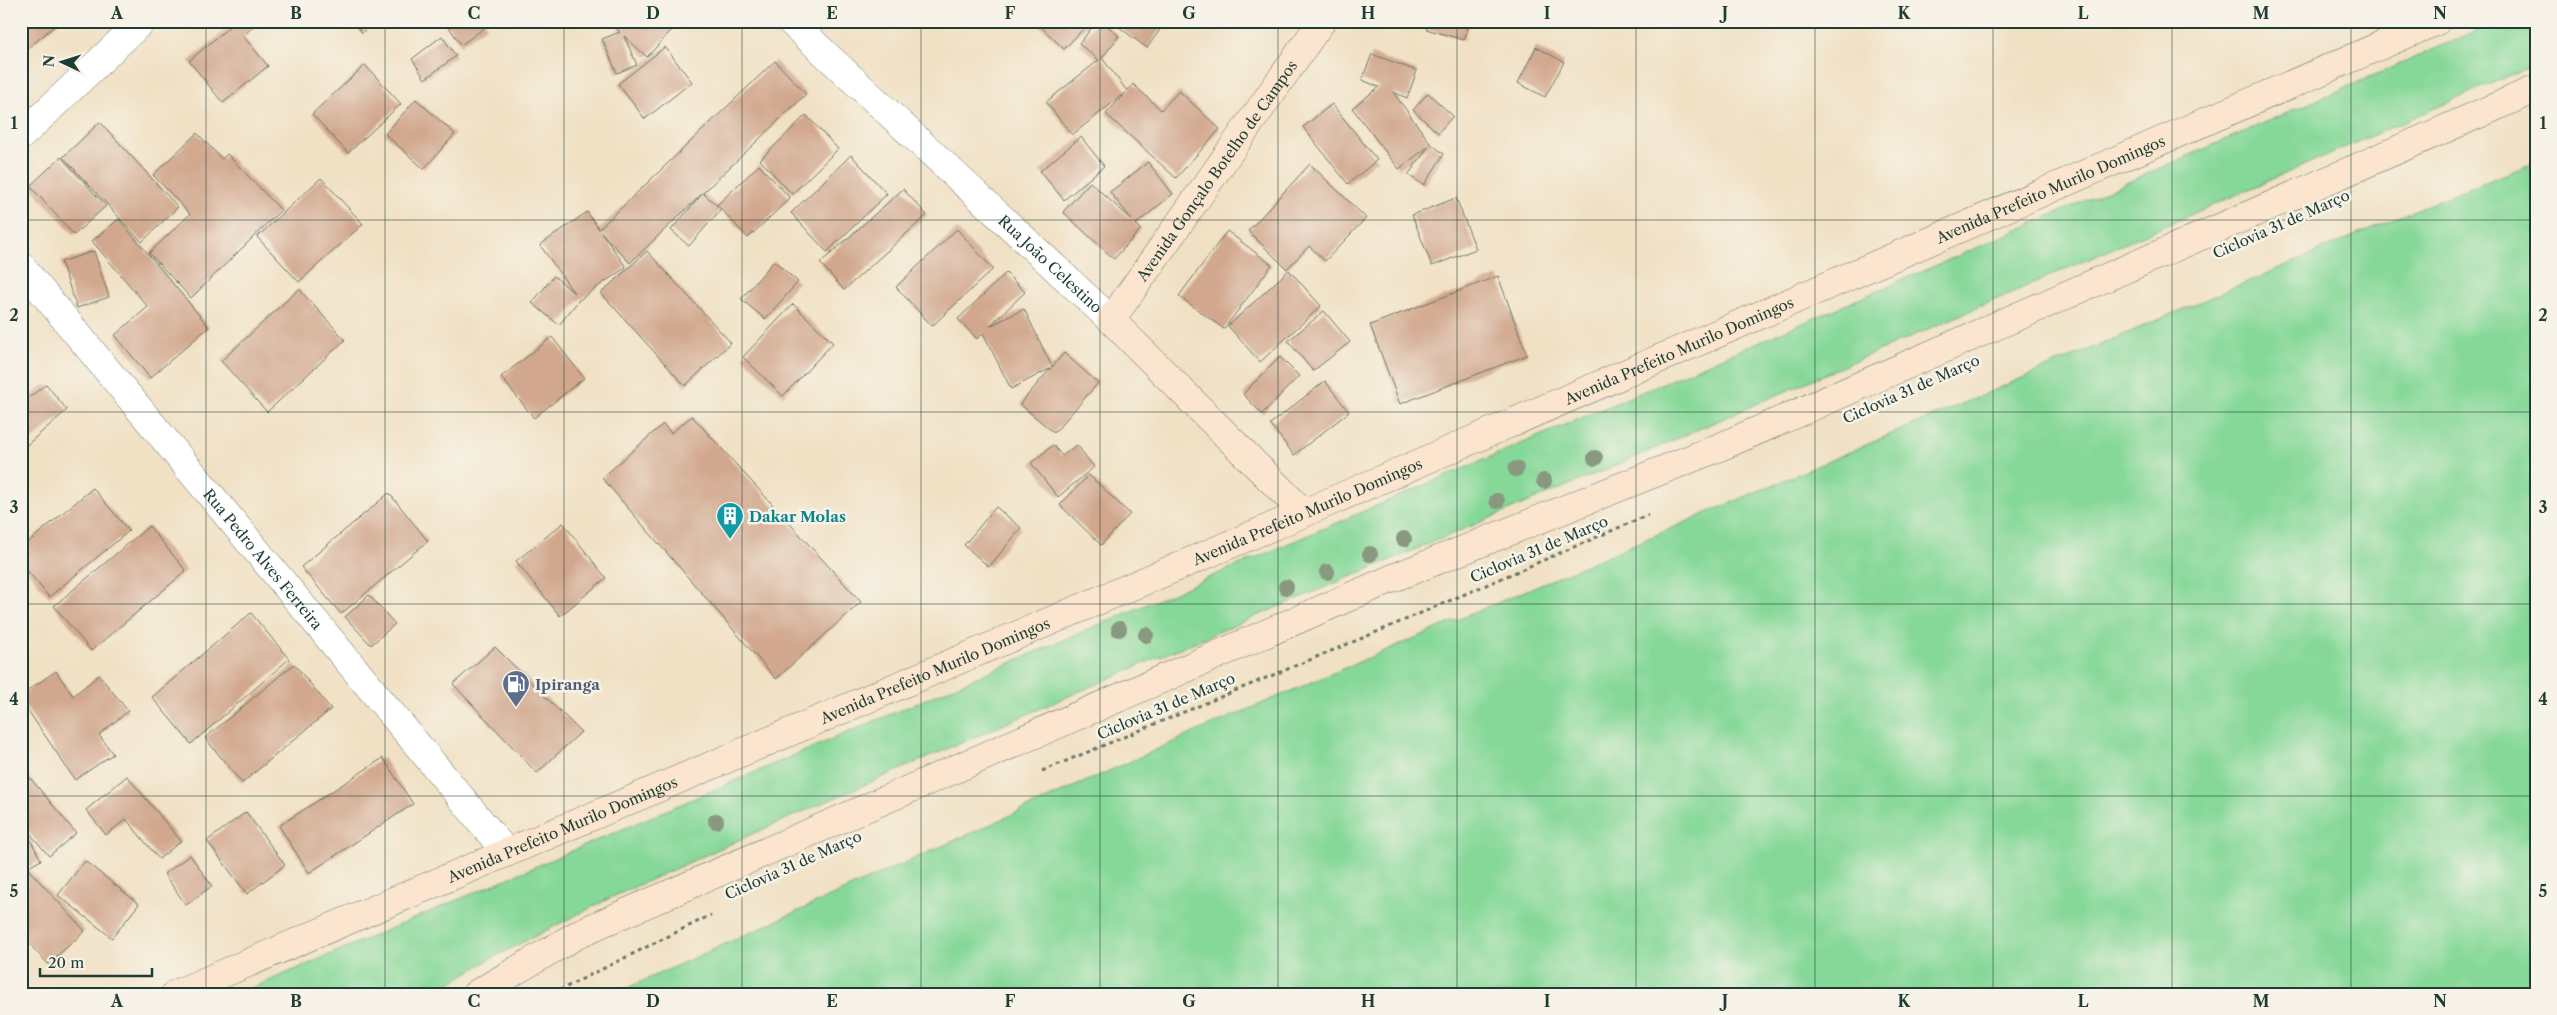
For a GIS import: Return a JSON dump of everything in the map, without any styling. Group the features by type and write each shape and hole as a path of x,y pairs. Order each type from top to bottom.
{"main road":[{"name":"Avenida Gonçalo Botelho de Campos","path":"1111,320 1322,21"},
{"name":"Avenida Prefeito Murilo Domingos","path":"175,994 1304,513 2437,21"},
{"path":"476,994 582,932 1393,578 1729,444 2536,88"},
{"name":"Rua João Celestino","path":"1111,320 1304,513"}],"street":[{"path":"21,136 142,21"},
{"name":"Rua João Celestino","path":"790,21 1111,320"},
{"name":"Rua Pedro Alves Ferreira","path":"21,266 506,852"}],"path":[{"name":"Ciclovia 31 de Março","path":"1033,775 1375,632 1654,512"},
{"name":"Ciclovia 31 de Março","path":"552,994 718,912"}],"green space":[{"path":"2499,21 2536,21 2536,64 1605,470 1154,659 770,826 610,898 490,959 432,994 238,994 1847,304"},
{"path":"2536,162 2536,994 614,994 1200,730 2422,207"}],"building":[{"path":"21,21 57,21 58,23 21,54"},
{"path":"226,21 259,21 243,36 268,66 223,103 189,61 230,26"},
{"path":"352,21 374,21 362,33"},
{"path":"441,21 483,21 487,26 461,45 449,27"},
{"path":"624,21 680,21 647,57 624,36 637,65 617,73 602,39 620,32 617,29"},
{"path":"1035,21 1091,21 1064,49"},
{"path":"1097,21 1102,21 1119,36 1102,58 1127,91 1133,84 1161,110 1179,91 1220,129 1176,178 1106,114 1126,92 1072,135 1046,102 1099,60 1079,44"},
{"path":"1111,21 1166,21 1147,48"},
{"path":"1429,21 1470,21 1464,40 1426,29"},
{"path":"442,36 456,56 425,79 412,59"},
{"path":"665,47 692,82 645,119 618,84"},
{"path":"1536,47 1564,62 1545,97 1518,83"},
{"path":"1372,54 1417,71 1407,98 1393,92 1431,144 1444,154 1424,185 1408,175 1429,146 1399,169 1352,108 1379,87 1362,80"},
{"path":"775,61 806,94 630,263 601,232 626,267 579,300 559,325 532,303 554,276 574,293 540,245 587,212 599,229"},
{"path":"365,65 401,104 348,153 312,114"},
{"path":"1428,93 1453,116 1438,133 1413,110"},
{"path":"416,99 455,134 424,169 385,134"},
{"path":"1332,104 1377,160 1348,184 1303,127"},
{"path":"806,115 838,149 792,194 760,160"},
{"path":"100,122 178,207 142,242 63,157"},
{"path":"197,133 222,159 227,154 281,210 191,298 149,253 190,214 153,175"},
{"path":"1081,137 1104,166 1064,200 1040,171"},
{"path":"851,155 887,194 827,252 791,213"},
{"path":"61,157 106,206 74,235 30,186"},
{"path":"1148,162 1173,194 1136,224 1141,229 1114,259 1063,212 1090,182 1132,220 1110,192"},
{"path":"1310,164 1366,218 1325,261 1309,246 1287,269 1248,231"},
{"path":"759,165 790,198 748,238 717,205"},
{"path":"321,178 363,224 299,282 257,237"},
{"path":"903,189 927,215 844,290 820,263"},
{"path":"703,193 721,209 689,246 671,230"},
{"path":"1456,198 1476,249 1432,266 1412,215"},
{"path":"119,219 209,327 150,378 115,335 148,307 92,241"},
{"path":"957,229 993,269 932,326 896,287"},
{"path":"1227,231 1272,265 1224,329 1179,296"},
{"path":"94,251 109,297 77,308 61,262"},
{"path":"647,251 731,343 685,386 601,293"},
{"path":"774,261 798,282 765,319 741,299"},
{"path":"1289,270 1321,306 1260,362 1228,326"},
{"path":"1006,273 1025,292 990,326 1024,309 1052,367 1064,353 1098,383 1054,433 1020,404 1051,368 1011,389 983,333 977,339 958,319"},
{"path":"1498,276 1527,355 1400,404 1370,325"},
{"path":"299,289 345,340 267,412 221,361"},
{"path":"793,304 833,343 783,396 743,357"},
{"path":"1324,311 1350,342 1313,371 1288,341"},
{"path":"552,337 584,378 534,418 501,377"},
{"path":"1280,357 1299,376 1262,414 1243,394"},
{"path":"1325,381 1349,412 1294,455 1270,424"},
{"path":"46,384 67,410 21,450 21,404"},
{"name":"Dakar Molas","path":"692,416 861,602 776,679 602,478 663,424 671,433"},
{"path":"1053,445 1062,456 1077,445 1094,467 1058,497 1031,463"},
{"path":"1089,475 1130,514 1101,545 1060,505"},
{"path":"93,488 129,531 49,597 21,563 21,548"},
{"path":"389,493 428,541 341,614 301,567"},
{"path":"996,507 1021,528 989,567 964,545"},
{"path":"563,523 606,578 560,616 516,561"},
{"path":"149,526 186,571 91,651 54,606"},
{"path":"369,595 395,624 371,645 345,617"},
{"path":"251,613 289,659 191,744 152,697"},
{"name":"Ipiranga","path":"495,647 581,732 537,773 453,684"},
{"path":"294,664 331,709 242,783 205,738"},
{"path":"56,671 73,696 99,675 128,711 99,735 113,754 75,780 21,700 21,695"},
{"path":"383,758 413,804 309,873 279,826"},
{"path":"21,767 76,833 49,856 22,824 41,860 27,868 85,931 48,964 21,935 21,873 26,868 21,871"},
{"path":"127,776 181,841 159,859 126,819 106,835 86,810"},
{"path":"246,812 285,865 247,894 207,841"},
{"path":"190,855 212,886 186,905 164,874"},
{"path":"85,861 139,904 112,938 58,895"}],"place":[{"name":"Dakar Molas","path":"730,540"},
{"name":"Ipiranga","path":"516,708"}]}
